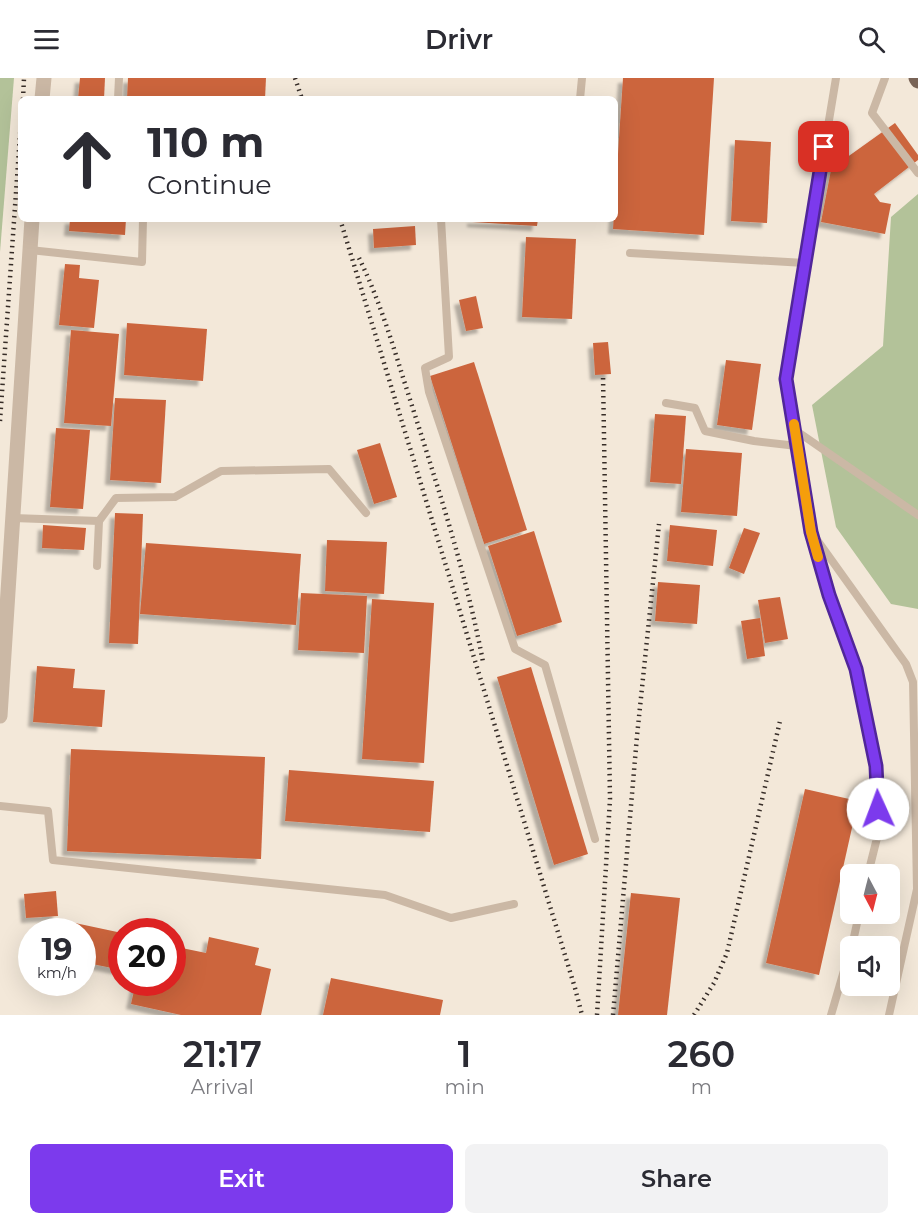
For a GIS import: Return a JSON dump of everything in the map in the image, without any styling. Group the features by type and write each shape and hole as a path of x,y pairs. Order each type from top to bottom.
{"street":[{"path":"42,96 44,78"},
{"path":"0,716 32,222"}],"lane":[{"path":"118,96 119,78"},
{"path":"580,96 582,78"},
{"path":"836,78 786,379 811,532 829,595 856,669 876,766 879,830 870,864"},
{"path":"885,78 872,113 918,173"},
{"path":"30,250 142,262 143,222"},
{"path":"441,222 448,357 424,368 429,392 515,649 545,665 596,839"},
{"path":"630,253 806,263"},
{"path":"666,403 695,408 705,431 754,441 797,446"},
{"path":"795,430 918,515"},
{"path":"97,566 99,521 116,498 175,497 221,471 329,468 366,513"},
{"path":"13,518 99,521"},
{"path":"811,532 906,664 913,682 917,889 889,1015"},
{"path":"0,806 48,811 53,860 385,895 451,918 514,904"},
{"path":"831,1015 840,985"}],"green space":[{"path":"0,78 14,78 0,252"},
{"path":"918,194 918,609 891,604 836,527 812,405 883,346 891,217"}],"building":[{"path":"80,78 105,78 104,96 78,96"},
{"path":"128,78 266,78 265,96 127,96"},
{"path":"623,78 714,78 704,235 613,229 613,222 618,222 618,154"},
{"path":"895,123 918,155 918,160 874,194 880,202 891,204 885,234 821,222 836,144 846,158"},
{"path":"735,140 771,142 767,223 731,221"},
{"path":"70,222 126,222 125,235 69,231"},
{"path":"472,222 538,222 537,226"},
{"path":"415,226 416,245 374,248 373,229"},
{"path":"526,237 576,239 572,319 522,317"},
{"path":"65,264 80,265 79,278 99,280 94,328 59,325"},
{"path":"476,296 483,328 466,331 459,300"},
{"path":"127,323 207,329 203,381 124,375"},
{"path":"71,330 119,334 111,426 64,423"},
{"path":"608,342 611,374 595,375 593,343"},
{"path":"726,360 761,364 752,430 717,425"},
{"path":"474,362 527,530 484,544 430,376"},
{"path":"115,398 166,400 161,483 110,480"},
{"path":"655,414 686,416 681,484 650,482"},
{"path":"56,428 90,430 83,509 50,507"},
{"path":"380,443 397,497 374,504 357,450"},
{"path":"686,449 742,453 737,516 681,512"},
{"path":"115,513 143,514 138,644 109,643"},
{"path":"43,525 86,528 84,550 42,548"},
{"path":"670,525 717,530 713,566 667,561"},
{"path":"744,528 760,533 744,574 729,568"},
{"path":"534,531 562,622 517,636 488,546"},
{"path":"327,540 387,542 384,594 325,591"},
{"path":"146,543 301,554 296,625 140,614"},
{"path":"658,582 700,585 697,624 655,621"},
{"path":"301,593 367,596 364,653 298,650"},
{"path":"780,597 788,639 765,643 758,600"},
{"path":"372,599 434,603 424,763 362,759"},
{"path":"760,618 765,656 747,659 741,621"},
{"path":"37,666 75,669 73,688 105,690 102,727 33,722"},
{"path":"531,667 588,854 554,865 497,677"},
{"path":"71,749 265,757 261,859 67,851"},
{"path":"289,770 434,781 430,832 285,821"},
{"path":"805,789 858,801 844,864 840,864 840,881 819,975 766,963"},
{"path":"56,891 58,916 26,918 24,894"},
{"path":"631,893 680,898 667,1015 618,1015"},
{"path":"96,927 108,930 108,967 96,965"},
{"path":"209,937 259,948 255,965 271,969 261,1015 181,1015 131,1004 133,996 186,996 186,949 206,953"},
{"path":"331,978 443,1000 440,1015 323,1015"}],"railway":[{"path":"23,96 24,78"},
{"path":"295,78 301,96"},
{"path":"0,421 18,164"},
{"path":"341,222 582,1015"},
{"path":"359,258 389,334 443,505 461,567 483,662"},
{"path":"597,1015 610,799 603,375"},
{"path":"613,1015 637,736 659,524"},
{"path":"694,1015 714,983 727,953 780,721"}],"slow traffic":[{"path":"794,424 811,532 818,557"}],"route":[{"path":"824,147 786,379 811,532 829,595 856,669 876,766 878,809"}]}
